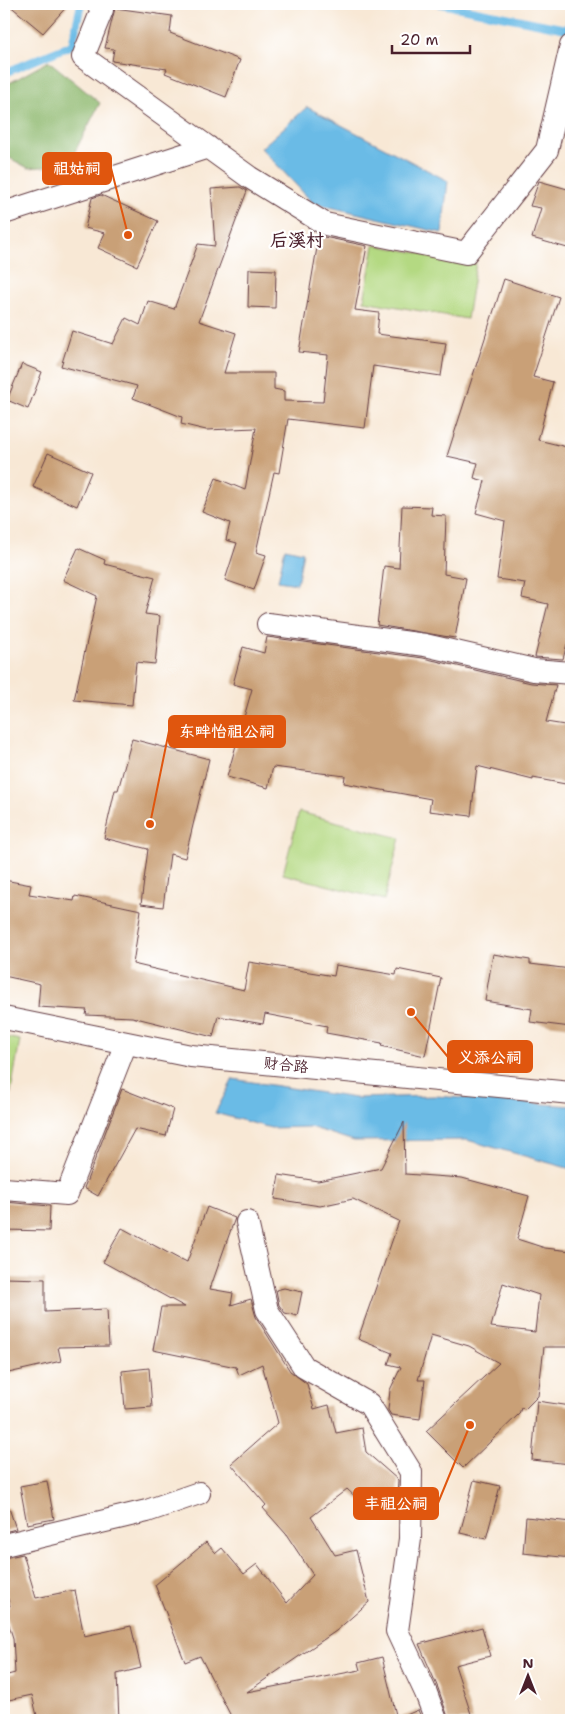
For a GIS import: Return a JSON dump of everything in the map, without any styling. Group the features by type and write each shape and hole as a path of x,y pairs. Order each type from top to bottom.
{"street":[{"path":"98,4 102,10 83,57 249,177 325,224 466,253 547,150 571,47"},
{"path":"4,213 208,147"},
{"path":"268,624 425,645 534,670 571,673"},
{"name":"财合路","path":"4,1018 191,1056 571,1094"},
{"path":"4,1189 67,1194 126,1043"},
{"path":"247,1222 267,1310 304,1367 369,1404 411,1472 410,1539 397,1631 426,1693 436,1720"},
{"path":"4,1545 147,1511 198,1492"}],"green space":[{"path":"49,61 100,103 68,165 28,168 4,155 4,86"},
{"path":"374,245 476,263 467,319 364,301"},
{"path":"299,812 400,838 384,900 283,874"},
{"path":"4,1037 20,1040 4,1131"}],"water":[{"path":"307,107 448,181 442,233 313,203 261,148"},
{"path":"285,548 303,552 297,584 278,581"},
{"path":"233,1079 355,1098 435,1096 571,1106 571,1169 467,1140 354,1141 310,1127 271,1128 215,1113"}],"building":[{"path":"8,4 69,4 43,33"},
{"path":"115,8 172,16 170,33 240,60 226,97 165,73 167,69 112,61 114,49 105,48"},
{"path":"539,181 571,190 571,249 532,238 541,208 530,206"},
{"path":"240,187 247,191 199,321 236,333 224,373 274,373 274,389 284,391 284,401 323,402 328,355 299,352 319,236 367,246 355,310 379,313 377,334 446,343 441,376 373,366 365,428 288,419 279,473 274,472 256,552 266,555 254,590 225,580 237,543 226,540 230,523 202,512 216,478 245,490 256,428 206,430 181,424 182,417 133,398 137,386 61,366 72,331 113,344 126,318 140,325 148,301 174,309 198,244 215,246 211,189"},
{"path":"101,195 158,221 137,266 98,248 105,233 85,228 92,198"},
{"path":"249,269 276,270 275,308 248,307"},
{"path":"504,279 559,297 533,377 553,382 538,440 571,448 571,645 567,644 563,659 535,657 548,604 522,598 525,583 497,579 505,521 476,513 485,481 474,478 478,463 447,456"},
{"path":"22,364 42,372 28,409 7,400"},
{"path":"48,453 91,472 77,506 33,487"},
{"path":"402,506 432,507 431,515 446,516 444,574 466,578 455,638 377,625 384,566 399,568"},
{"path":"78,548 105,560 104,564 155,577 145,614 160,616 155,664 136,662 132,705 74,700 97,596 63,580"},
{"path":"267,637 423,658 531,683 556,685 546,722 571,726 571,785 533,778 533,780 477,766 471,816 429,811 431,799 344,783 345,776 273,767 268,788 227,777 252,689 233,684 243,647 264,653"},
{"path":"132,739 209,759 185,858 170,854 163,907 141,904 148,849 104,838 115,790 118,790"},
{"path":"4,880 31,885 29,894 74,901 75,896 141,910 133,964 244,990 249,962 334,976 336,965 396,975 397,969 441,978 425,1056 381,1046 382,1043 326,1033 327,1026 265,1014 263,1024 218,1016 213,1037 132,1017 86,1015 87,1010 38,1007 40,984 4,976"},
{"path":"493,954 530,960 530,964 571,969 571,1027 530,1022 532,1009 485,1001"},
{"path":"122,1089 173,1109 166,1136 135,1129 98,1196 84,1188"},
{"path":"404,1122 405,1174 462,1178 529,1196 517,1239 545,1248 571,1251 571,1347 544,1347 538,1396 525,1409 521,1408 519,1414 463,1468 426,1431 499,1363 469,1346 431,1335 418,1380 425,1380 420,1419 391,1415 388,1410 390,1390 401,1367 388,1364 392,1353 358,1339 399,1221 353,1199 320,1206 275,1199 279,1175 318,1181 381,1168","holes":["503,1283 539,1295 535,1332 491,1327"]},
{"path":"4,1202 50,1206 49,1231 4,1230"},
{"path":"207,1207 235,1218 210,1289 233,1293 231,1305 251,1299 256,1317 290,1371 307,1384 314,1409 329,1405 336,1433 362,1428 366,1452 398,1480 397,1498 379,1519 347,1489 311,1517 335,1555 356,1550 369,1602 336,1631 247,1692 360,1670 358,1663 382,1657 397,1719 418,1710 422,1720 233,1720 200,1656 185,1662 155,1585 206,1542 216,1553 222,1548 244,1574 257,1564 287,1603 313,1575 286,1534 263,1508 266,1505 231,1464 278,1423 262,1364 239,1375 236,1367 153,1350 161,1307 185,1307 103,1262 122,1228 187,1262"},
{"path":"4,1278 45,1279 45,1312 107,1309 109,1346 58,1347 61,1361 4,1374"},
{"path":"284,1288 302,1292 297,1316 285,1313 279,1305 276,1290"},
{"path":"149,1368 152,1407 125,1409 122,1371"},
{"path":"537,1401 571,1406 571,1464 532,1460"},
{"path":"474,1480 500,1486 486,1539 460,1533"},
{"path":"47,1481 54,1519 27,1524 20,1486"},
{"path":"4,1508 9,1508 16,1529 4,1532"},
{"path":"526,1517 571,1522 571,1558 523,1553"},
{"path":"23,1554 36,1598 75,1590 84,1636 131,1626 141,1668 117,1674 119,1720 38,1720 32,1695 4,1701 4,1676 15,1673 13,1638 4,1609 10,1606 4,1586 4,1558"},
{"path":"482,1627 490,1656 455,1665 473,1720 449,1720 438,1688 419,1644"}],"waterway":[{"path":"4,73 72,45 81,4"},
{"path":"441,4 571,30"}],"place":[{"name":"祖姑祠","path":"128,235"},
{"name":"东畔怡祖公祠","path":"150,824"},
{"name":"义添公祠","path":"411,1012"},
{"name":"丰祖公祠","path":"470,1425"}],"district":[{"name":"后溪村","path":"297,240"}]}
